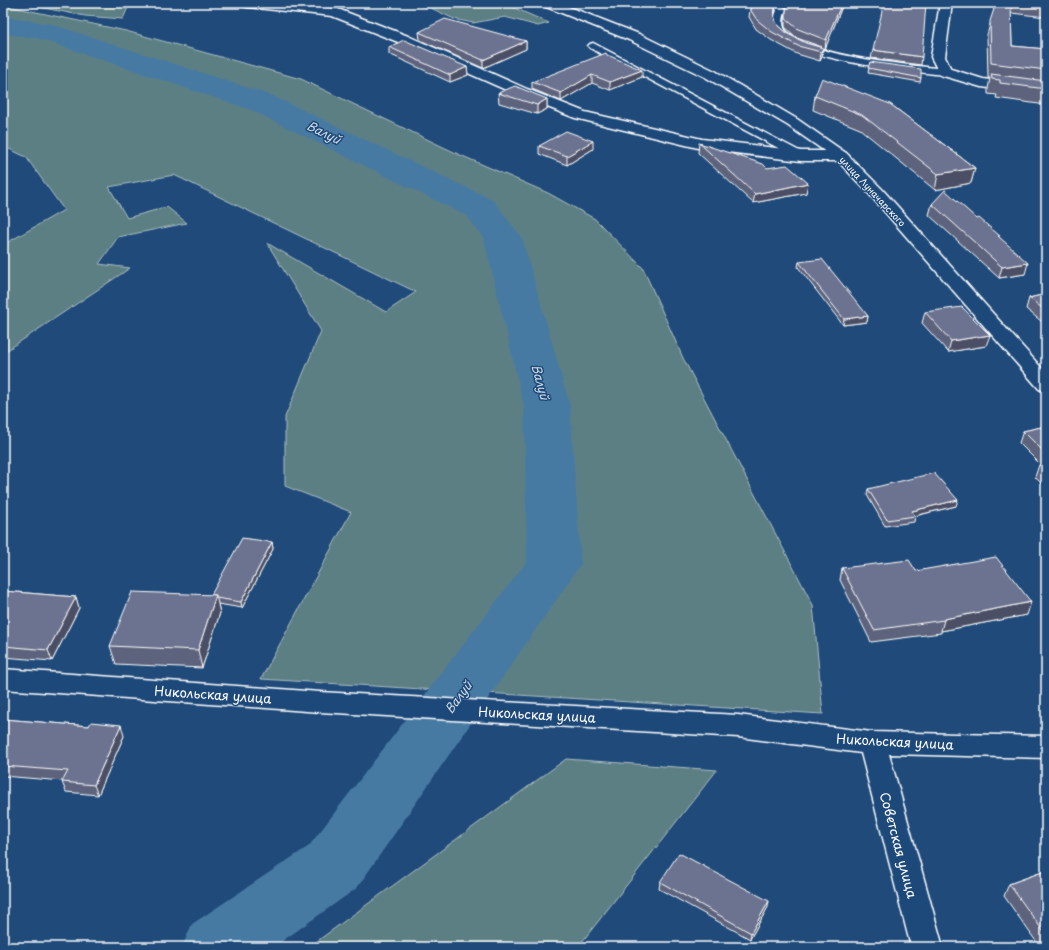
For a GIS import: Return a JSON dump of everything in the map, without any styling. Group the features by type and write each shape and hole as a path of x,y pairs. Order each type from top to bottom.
{"main road":[{"path":"247,3 334,12 403,39 522,92 580,115 702,144 801,156 841,156"},
{"name":"улица Луначарского","path":"548,3 634,38 710,74 792,122 841,156 876,192 1046,385"},
{"path":"946,3 938,57 945,72 981,83 1046,91"},
{"name":"Никольская улица","path":"3,679 320,702 738,726 872,743 1046,746"},
{"name":"Советская улица","path":"872,743 927,947"}],"lane":[{"path":"772,3 782,9 778,22 781,31 798,44 829,54 864,61 945,72"},
{"path":"593,46 801,156"}],"green space":[{"path":"18,3 132,3 129,5 123,19 85,16"},
{"path":"406,3 503,3 549,23 538,26 505,17 473,23 454,19 431,8"},
{"path":"3,5 126,31 301,79 458,154 548,193 595,219 643,268 683,358 813,605 823,714 261,679 351,512 285,486 285,417 321,331 267,243 386,312 416,292 174,175 109,187 127,218 167,207 187,223 118,237 99,264 130,268 3,353 3,245 64,210 26,157 3,146"},
{"path":"566,759 717,770 578,947 309,947"}],"building":[{"path":"752,3 776,3 774,14 776,23 788,34 806,43 823,48 821,52 798,46 772,32 757,20 750,9"},
{"path":"788,3 842,3 826,40 798,29 786,19"},
{"path":"884,3 926,3 922,57 873,50"},
{"path":"996,3 1011,3 1012,46 1046,49 1046,70 991,63 990,21"},
{"path":"445,19 526,41 483,60 419,32"},
{"path":"404,40 467,67 450,75 389,47"},
{"path":"606,53 608,56 642,70 610,82 592,75 561,93 532,82"},
{"path":"870,62 921,69 921,78 868,68"},
{"path":"991,74 1046,81 1046,89 1000,83 1000,80 992,79"},
{"path":"822,78 890,104 975,168 938,174 862,115 815,96"},
{"path":"515,86 547,99 537,105 498,93"},
{"path":"566,131 593,141 567,156 539,146"},
{"path":"699,143 763,164 767,168 787,165 808,183 755,194"},
{"path":"945,190 977,219 979,218 1000,236 998,236 1028,263 1002,267 932,204"},
{"path":"822,259 868,316 844,319 799,262"},
{"path":"1046,294 1046,311 1029,298"},
{"path":"962,307 990,335 951,341 925,312"},
{"path":"1046,426 1046,454 1023,431"},
{"path":"1046,463 1046,472 1039,465"},
{"path":"934,473 958,500 912,511 915,516 887,520 868,489"},
{"path":"242,538 272,542 241,602 216,598 216,595 211,595"},
{"path":"996,557 1031,602 944,620 874,630 842,568 909,560 916,571"},
{"path":"3,591 76,597 48,650 3,646"},
{"path":"132,592 216,595 198,650 110,646"},
{"path":"3,719 89,726 91,722 121,725 94,785 62,782 68,771 3,766"},
{"path":"679,853 769,901 751,933 660,882"},
{"path":"1045,871 1046,872 1046,935 1009,884"}],"waterway":[{"name":"Валуй","path":"3,25 41,30 262,103 480,208 503,238 547,406 554,564 333,867 217,947"}]}
